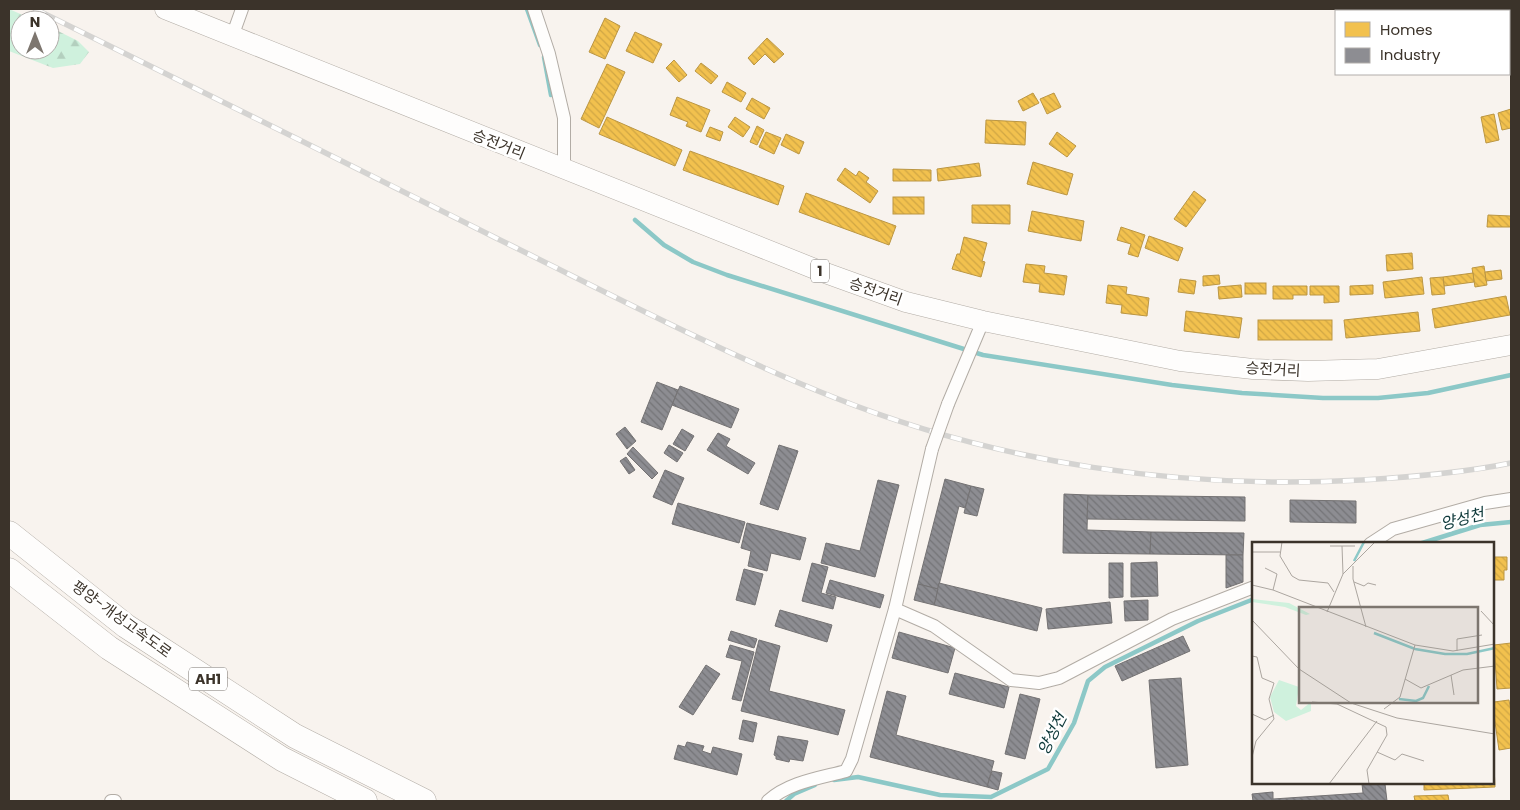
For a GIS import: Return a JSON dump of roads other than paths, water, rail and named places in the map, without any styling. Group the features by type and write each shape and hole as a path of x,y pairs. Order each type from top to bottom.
{"highway":[{"name":"평양-개성고속도로","path":"9,533 126,626 287,730 424,801"},
{"name":"평양-개성고속도로","path":"9,570 109,648 282,759 365,801"}],"main road":[{"name":"승전거리","path":"165,9 564,170 820,271 906,302 983,321 1180,361 1253,369 1308,371 1378,369 1511,345"}],"street":[{"path":"232,37 242,9"},
{"path":"534,9 549,54 564,118 564,170"},
{"path":"768,801 814,779 846,771 852,759 895,609 932,449 948,404 983,321"},
{"path":"1373,542 1393,529 1485,503 1511,499"},
{"path":"895,609 934,626 1011,680 1039,683 1059,678 1172,619 1252,588"}],"waterway":[{"path":"527,9 540,45"},
{"path":"544,57 551,95"},
{"path":"635,220 664,245 693,262 727,275 983,355 1172,385 1242,393 1323,398 1378,398 1428,393 1511,375"},
{"name":"양성천","path":"1425,542 1480,525 1511,522"},
{"name":"양성천","path":"834,780 858,777 940,795 991,797 1048,769 1074,723 1088,681 1105,667 1198,621 1252,600"},
{"name":"양성천","path":"786,801 794,794 815,785"}],"railway":[{"path":"35,9 705,341 833,397 896,420 961,440 1093,467 1160,476 1227,481 1295,482 1362,480 1437,474 1511,463"}]}
